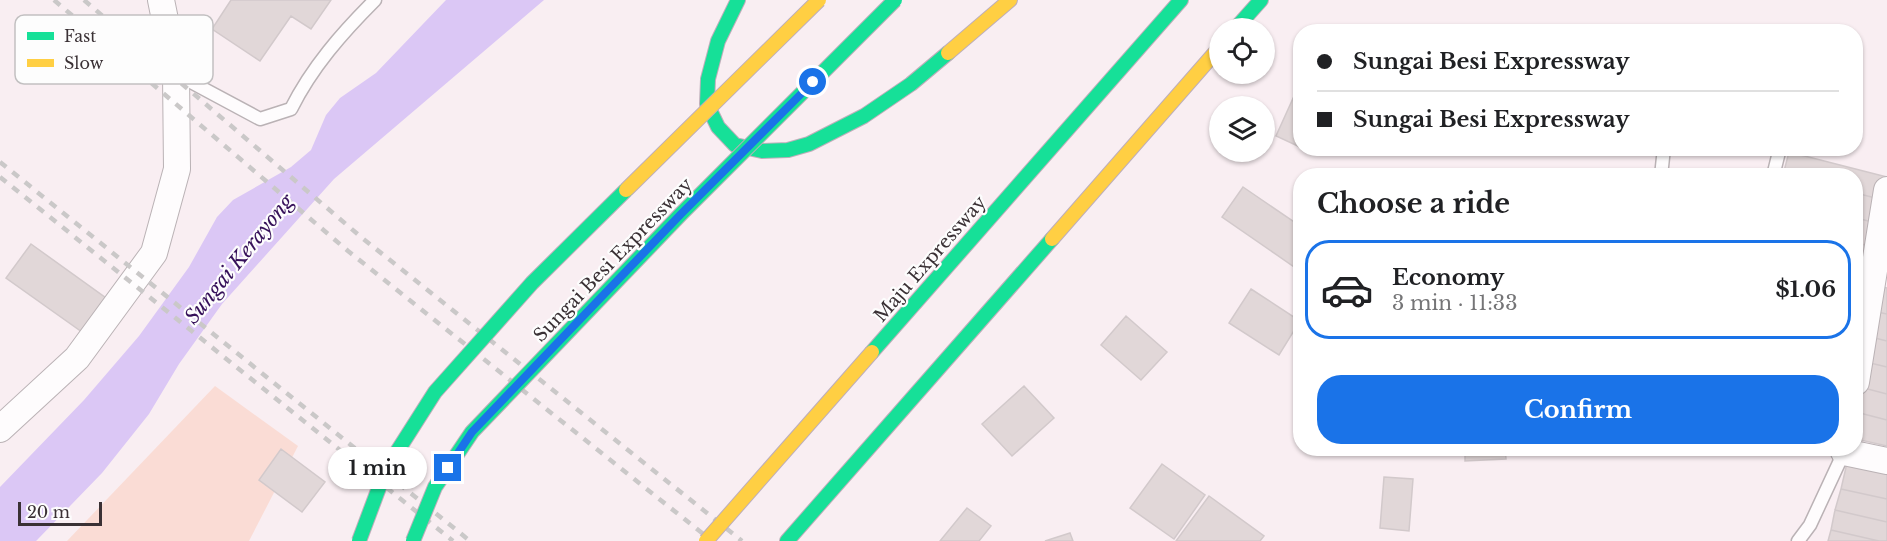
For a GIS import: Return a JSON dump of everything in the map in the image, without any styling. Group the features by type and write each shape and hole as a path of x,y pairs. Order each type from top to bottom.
{"highway":[{"path":"738,0 718,41 708,79 707,104 718,127 735,145 762,151 788,150 809,144 864,116 911,84 1010,0"},
{"name":"Sungai Besi Expressway","path":"359,541 386,469 435,392 532,283 819,0"},
{"name":"Sungai Besi Expressway","path":"413,541 435,487 472,432 681,214 895,0"},
{"name":"Maju Expressway","path":"706,541 1181,0"},
{"path":"1245,18 1261,0"},
{"path":"787,541 1209,60"}],"street":[{"path":"161,0 164,15"},
{"path":"0,429 76,358 154,253 177,169 176,84"},
{"path":"1863,339 1887,190"},
{"path":"1863,455 1887,461"}],"lane":[{"path":"195,84 260,119 291,110 304,84 340,34 375,0"},
{"path":"1798,541 1810,525 1841,456"}],"shaded area":[{"path":"215,386 298,446 249,541 67,541"}],"water":[{"name":"Sungai Kerayong","path":"446,0 544,0 334,179 222,304 179,364 149,414 102,473 36,541 0,541 0,487 84,400 139,336 189,267 217,217 233,200 291,167 311,150 326,115 340,98 376,73"}],"building":[{"path":"231,0 331,0 311,29 291,16 260,61 213,27"},
{"path":"1293,98 1293,144 1276,136"},
{"path":"1788,156 1805,156 1852,168 1785,168"},
{"path":"1863,171 1887,177 1887,201 1863,195"},
{"path":"1243,187 1293,221 1293,266 1222,217"},
{"path":"1863,195 1887,201 1885,225 1863,220"},
{"path":"1863,220 1885,225 1879,248 1863,245"},
{"path":"31,244 113,303 89,337 6,278"},
{"path":"1863,245 1879,248 1873,272 1863,269"},
{"path":"1863,269 1873,272 1867,295 1863,294"},
{"path":"1883,287 1887,288 1887,314 1877,312"},
{"path":"1251,289 1293,316 1293,332 1279,355 1229,323"},
{"path":"1877,312 1887,314 1887,341 1871,337"},
{"path":"1126,316 1167,352 1141,380 1101,345"},
{"path":"1871,337 1887,341 1887,367 1866,362"},
{"path":"1866,362 1887,367 1887,394 1863,388"},
{"path":"1024,386 1054,418 1012,456 982,424"},
{"path":"1863,388 1887,394 1887,420 1863,414"},
{"path":"1863,414 1887,420 1887,446 1863,441"},
{"path":"281,449 325,482 302,512 259,480"},
{"path":"1465,456 1506,456 1506,459 1465,461"},
{"path":"1847,463 1887,472 1887,499 1841,489"},
{"path":"1162,464 1205,495 1174,539 1130,508"},
{"path":"1384,477 1413,479 1409,531 1380,528"},
{"path":"1841,489 1887,499 1887,522 1835,510"},
{"path":"1209,496 1264,536 1260,541 1176,541"},
{"path":"967,508 991,526 979,541 940,541"},
{"path":"1835,510 1887,522 1887,541 1831,530"},
{"path":"1831,530 1879,541 1828,541"},
{"path":"1070,533 1073,541 1045,541"}],"railway":[{"path":"54,0 72,15"},
{"path":"84,0 102,15"},
{"path":"152,84 348,251 712,541"},
{"path":"182,84 361,237 742,541"},
{"path":"0,162 470,541"},
{"path":"0,177 453,541"}],"traffic: fast":[{"path":"738,0 718,41 708,79 707,104 718,127 735,145 762,151 788,150 809,144 864,116 911,84 948,53"},
{"path":"413,541 435,487 472,432 681,214 895,0"},
{"path":"872,352 1181,0"},
{"path":"1245,18 1261,0"},
{"path":"359,541 386,469 435,392 532,283 626,190"},
{"path":"787,541 1052,239"}],"traffic: slow":[{"path":"626,190 819,0"},
{"path":"948,53 1010,0"},
{"path":"1052,239 1209,60"},
{"path":"706,541 872,352"}],"route":[{"path":"448,468 472,432 681,214 813,82"}]}
